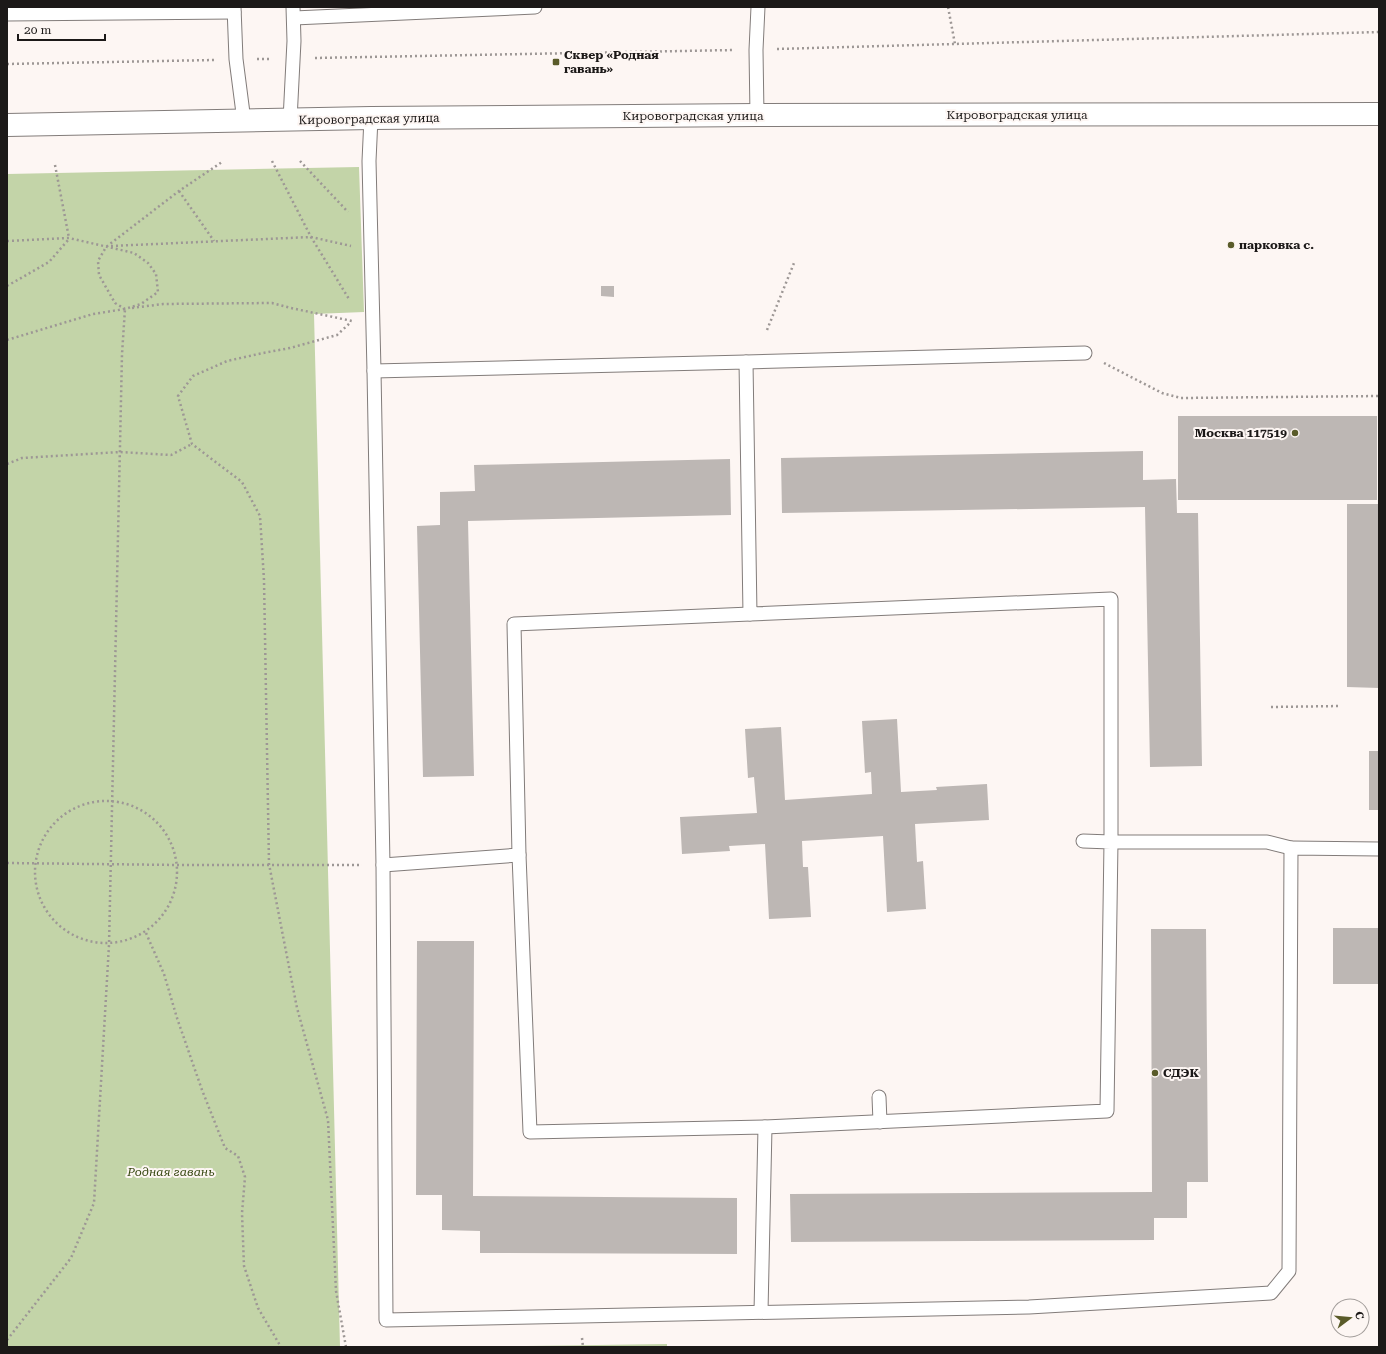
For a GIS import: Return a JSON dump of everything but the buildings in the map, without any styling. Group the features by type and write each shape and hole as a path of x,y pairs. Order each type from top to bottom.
{"street":[{"name":"Кировоградская улица","path":"7,125 371,118 758,115 1379,114"}],"lane":[{"path":"290,120 294,12 535,7"},
{"path":"758,7 756,50 758,115"},
{"path":"7,14 234,9 236,59 244,121"},
{"path":"371,118 370,161 383,865 386,1320 1029,1306 1271,1293 1289,1271 1292,848"},
{"path":"374,372 1085,353"},
{"path":"746,362 750,614"},
{"path":"1111,599 1107,1111 765,1128 530,1132 519,855 514,624 750,614 1111,599"},
{"path":"1083,841 1267,842 1292,848 1379,849"},
{"path":"383,865 519,855"},
{"path":"879,1097 880,1122"},
{"path":"761,1312 765,1128"}],"path":[{"path":"948,7 955,44"},
{"path":"7,64 756,50 1379,32"},
{"path":"272,161 311,237 351,301"},
{"path":"106,247 311,237 366,249 372,243 300,161"},
{"path":"7,241 69,238 106,247 134,253 148,263 156,274 158,292 141,304 125,309 115,303 99,275 98,261 106,247 179,191 222,162"},
{"path":"55,165 69,238"},
{"path":"179,191 214,241"},
{"path":"7,286 49,262 69,238"},
{"path":"767,330 794,263"},
{"path":"7,340 94,314 125,309 163,304 272,303 353,322 363,320 374,338"},
{"path":"7,1340 71,1258 94,1203 109,945 122,354 125,309"},
{"path":"346,1347 336,1290 328,1120 298,1008 269,864 264,580 260,516 242,482 192,444 178,396 193,376 227,361 263,352 290,348 337,335 353,322"},
{"path":"1085,353 1162,393 1180,398 1379,396"},
{"path":"7,464 22,458 120,452 171,455 192,444"},
{"path":"1271,707 1340,706"},
{"path":"112,799 144,810 168,834 178,865 171,904 146,933 109,945 69,935 41,905 33,864 47,829 76,806 112,799"},
{"path":"7,863 361,865"},
{"path":"146,933 164,974 199,1083 225,1148 238,1156 245,1177 242,1213 244,1266 258,1308 281,1347"}],"green space":[{"name":"Родная гавань","path":"359,167 364,312 314,314 340,1347 7,1347 7,174"},
{"path":"667,1344 667,1347 463,1347"}],"place":[{"name":"Сквер «Родная гавань»","path":"556,62"},
{"name":"парковка с.","path":"1231,245"},
{"name":"Москва 117519","path":"1295,433"},
{"name":"СДЭК","path":"1155,1073"}]}
